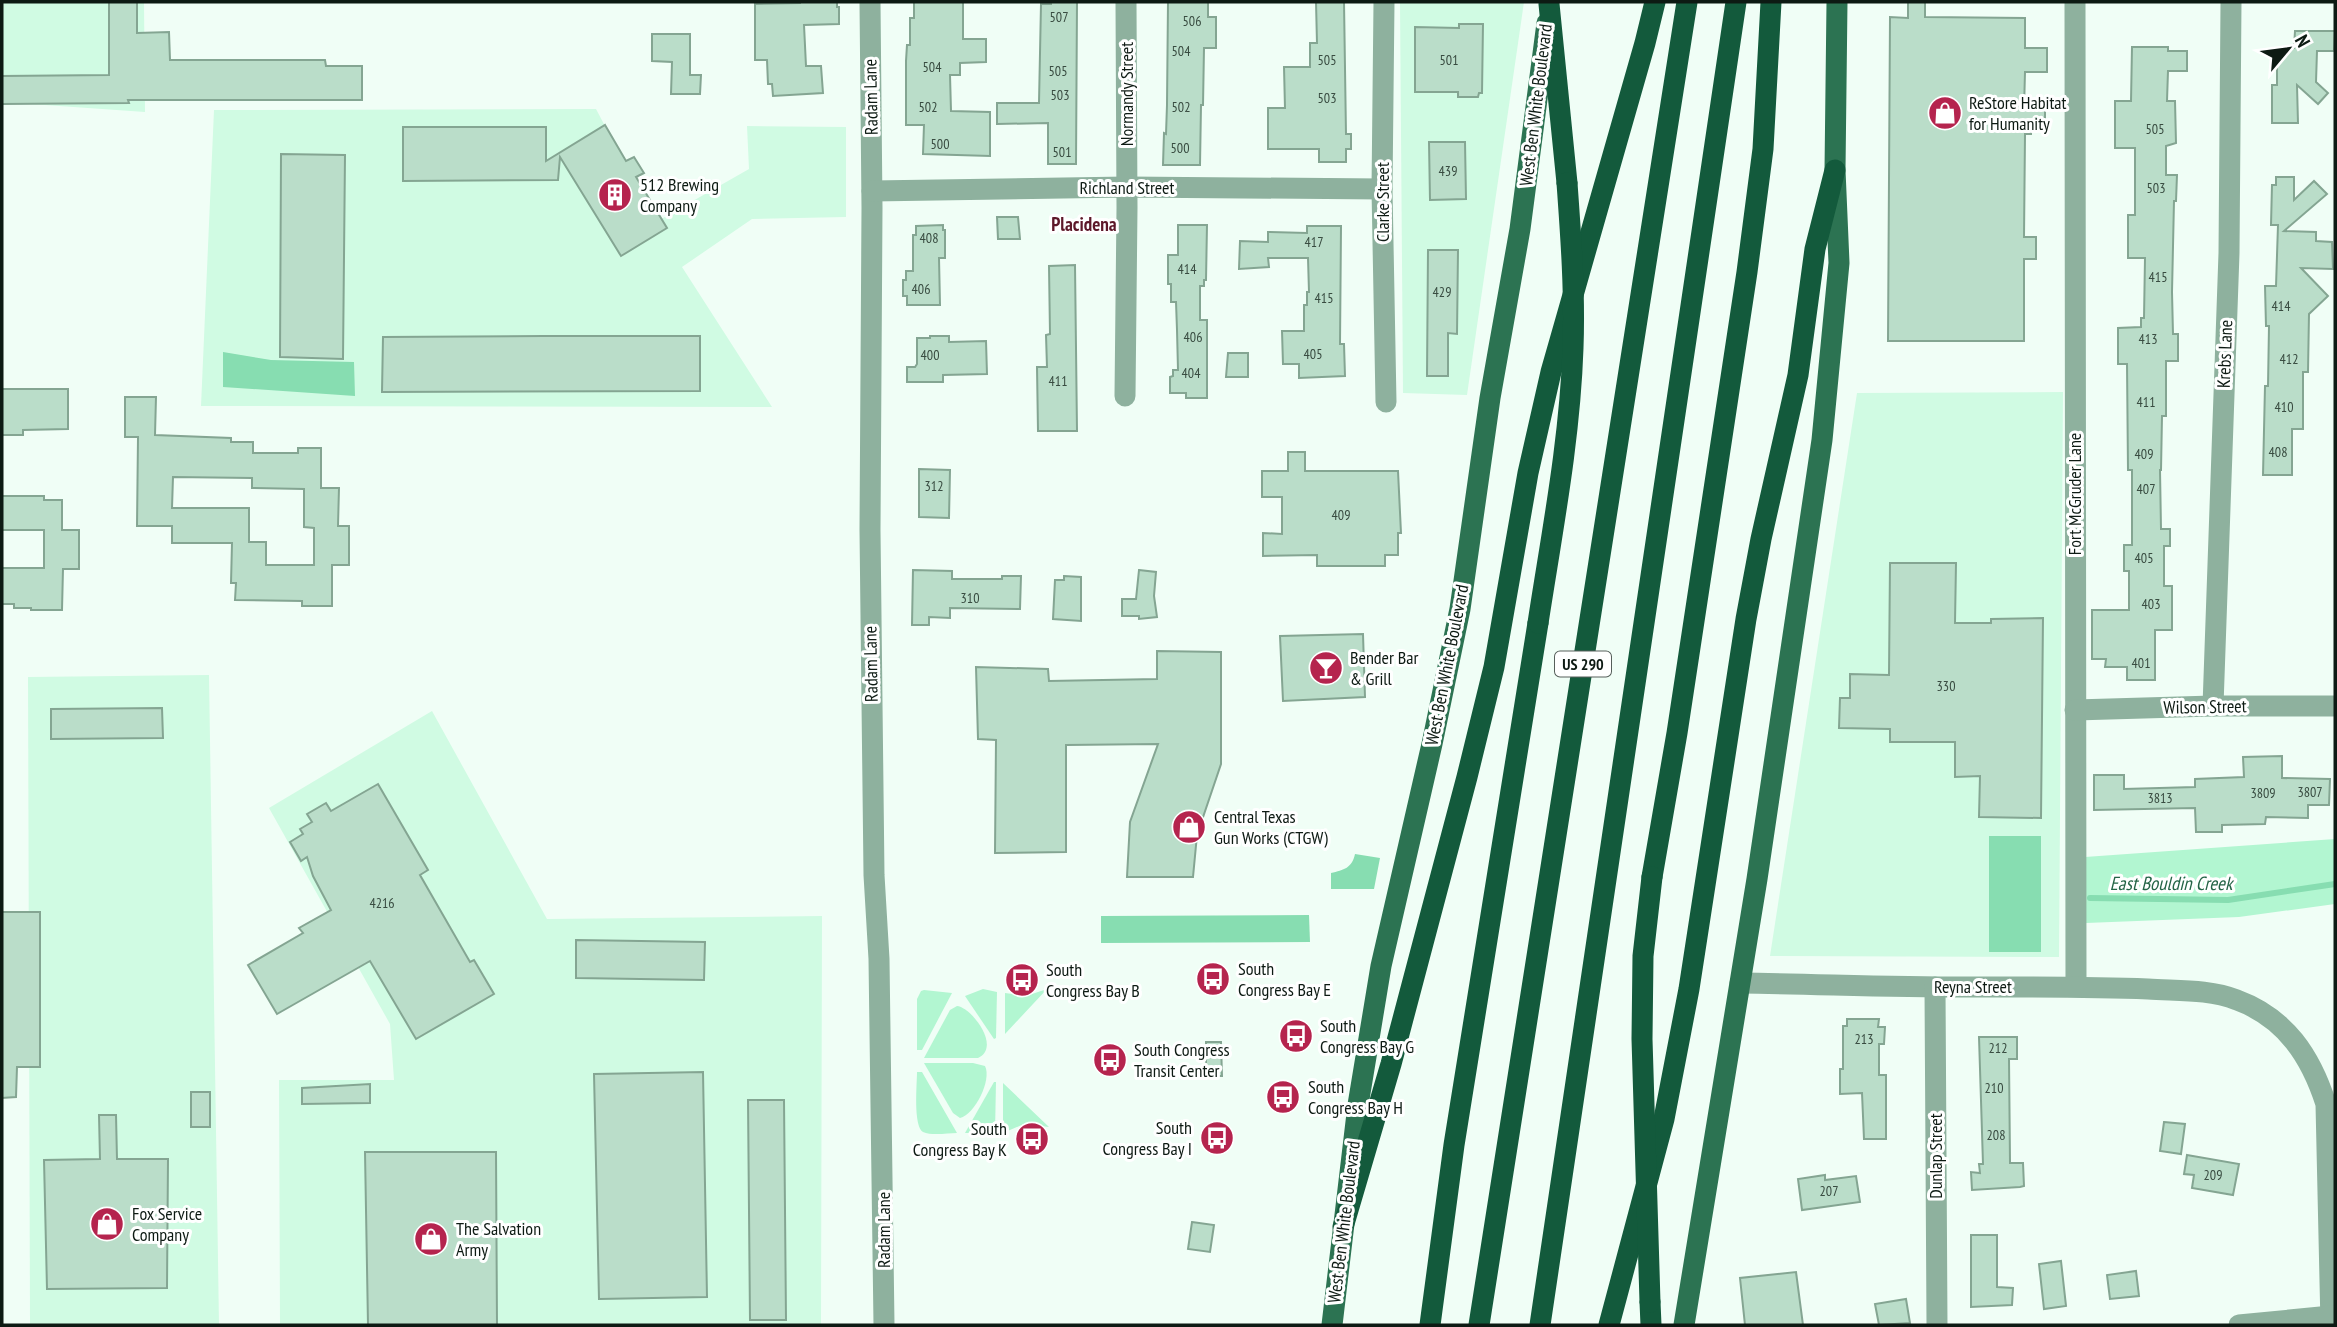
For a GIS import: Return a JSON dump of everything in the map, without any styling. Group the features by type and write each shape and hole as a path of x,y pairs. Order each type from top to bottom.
{"highway":[{"path":"1343,1227 1391,1064 1494,667 1528,473 1551,372 1646,43 1655,2"},
{"name":"US 290","path":"1479,1325 1687,2"},
{"name":"US 290","path":"1540,1325 1736,2"},
{"path":"1650,1325 1642,1040 1643,956 1652,877 1677,733 1749,258 1763,149 1771,2"},
{"path":"1430,1325 1457,1131 1564,452 1573,349 1572,264 1567,183 1549,3"},
{"path":"1609,1325 1664,1119 1689,989 1746,619 1798,375 1815,248 1835,170"}],"main road":[{"path":"1685,1325 1822,440 1839,263 1835,170 1837,2"},
{"name":"West Ben White Boulevard","path":"1332,1325 1358,1105 1381,966 1460,609 1490,398 1520,229 1549,3"}],"street":[{"name":"Radam Lane","path":"870,2 870,585 884,1325"},
{"name":"Normandy Street","path":"1125,396 1126,2"},
{"name":"Clarke Street","path":"1384,2 1382,189 1386,402"},
{"name":"Fort McGruder Lane","path":"2075,2 2076,986"},
{"name":"Krebs Lane","path":"2213,706 2229,253 2231,2"},
{"name":"Richland Street","path":"872,191 1127,187 1382,189"},
{"name":"Wilson Street","path":"2075,710 2335,706"},
{"name":"Reyna Street","path":"1740,983 1935,988 2076,986 2205,992 2237,1000 2262,1012 2283,1028 2303,1052 2317,1076 2326,1104 2331,1321"},
{"name":"Dunlap Street","path":"1935,988 1937,1325"},
{"path":"2239,1325 2331,1321"}],"shaded area":[{"path":"2,2 144,2 145,112 2,102"},
{"path":"1400,2 1524,2 1467,395 1403,393"},
{"path":"596,109 656,222 749,169 747,126 846,127 846,217 752,219 682,267 772,407 201,406 214,110"},
{"path":"223,352 271,360 354,362 355,396 223,387"},
{"path":"2063,392 2059,957 1770,956 1857,393"},
{"name":"Fox Service Company","path":"209,675 219,1325 30,1325 28,677"},
{"path":"432,711 547,919 822,916 821,1325 280,1325 279,1080 394,1080 390,1024 269,808"},
{"path":"1989,836 2041,836 2041,952 1989,952"},
{"path":"2335,839 2335,904 2239,917 2086,923 2085,857"},
{"path":"1355,854 1380,858 1374,889 1331,889 1331,873 1347,868"},
{"path":"1309,915 1310,942 1101,943 1101,916"},
{"path":"983,989 997,992 994,1039 965,996"},
{"path":"1047,989 1005,1034 1005,993 1026,996"},
{"path":"924,990 952,993 922,1050 917,1050 917,999"},
{"path":"957,1006 970,1013 982,1028 987,1045 985,1053 978,1058 924,1058 950,1010"},
{"path":"924,1063 973,1063 985,1066 987,1072 981,1096 966,1115 960,1118 953,1113"},
{"path":"917,1072 922,1072 957,1133 931,1134 920,1128 917,1114"},
{"path":"994,1082 995,1133 965,1133"},
{"path":"1003,1083 1049,1127 1024,1124 1003,1133"}],"building":[{"path":"109,2 137,2 137,33 169,32 170,60 325,60 326,66 362,66 362,100 128,100 129,103 2,104 2,76 109,75"},
{"path":"837,2 839,7 839,24 804,25 806,66 821,66 823,93 773,96 772,84 768,84 767,60 755,60 755,4"},
{"path":"914,2 963,2 963,39 986,39 986,62 960,63 960,75 950,75 951,111 990,112 990,156 923,154 924,125 906,125 907,45 910,45 910,18 914,18"},
{"path":"1077,2 1076,164 1048,164 1048,123 997,124 997,103 1039,103 1041,4"},
{"path":"1168,2 1208,2 1208,17 1216,17 1216,48 1204,48 1200,165 1163,165 1167,105"},
{"path":"1316,2 1344,2 1346,134 1351,134 1351,149 1346,149 1346,162 1319,162 1319,149 1268,149 1268,108 1285,108 1284,67 1310,67 1310,43 1317,43"},
{"path":"1908,2 1925,2 1925,17 2025,18 2025,48 2047,48 2047,72 2025,72 2024,110 2045,110 2045,125 2031,126 2031,134 2025,134 2024,237 2036,237 2036,259 2024,259 2024,341 1888,341 1890,17 1908,18"},
{"path":"1459,24 1483,24 1482,93 1479,93 1478,97 1458,97 1458,92 1415,92 1415,27 1459,28"},
{"path":"2295,31 2335,31 2334,51 2317,51 2316,82 2328,93 2318,104 2297,85 2298,123 2272,123 2272,85 2277,85 2277,48 2294,48"},
{"path":"652,34 690,34 690,75 701,75 700,94 671,94 672,62 652,61"},
{"path":"2132,47 2168,47 2168,51 2187,51 2187,71 2168,71 2167,101 2175,101 2176,143 2166,146 2166,175 2177,175 2172,292 2173,334 2178,334 2178,361 2166,361 2166,416 2162,416 2160,470 2161,529 2170,529 2170,546 2164,546 2164,586 2172,586 2172,630 2155,630 2155,680 2127,680 2127,667 2105,667 2106,659 2092,659 2092,610 2129,610 2129,571 2124,571 2124,545 2132,545 2132,470 2128,470 2127,364 2118,364 2118,328 2141,327 2141,318 2144,318 2145,258 2128,258 2128,215 2135,215 2135,148 2115,148 2115,101 2131,101"},
{"path":"605,125 626,161 634,157 644,173 636,177 667,228 621,256 560,157 558,180 403,181 403,127 546,127 546,161"},
{"path":"1429,142 1465,142 1466,199 1430,200"},
{"path":"281,154 345,155 343,359 280,357"},
{"path":"2276,177 2294,177 2294,200 2314,181 2327,194 2284,231 2316,232 2316,241 2332,242 2333,269 2301,268 2328,296 2309,314 2308,372 2303,372 2303,429 2292,429 2292,475 2263,475 2269,326 2266,326 2265,286 2276,286 2278,225 2271,225 2272,185 2276,185"},
{"path":"997,217 1018,217 1020,239 998,239"},
{"path":"943,225 945,258 939,258 940,305 907,305 907,296 903,296 903,280 906,280 906,271 913,271 913,235 916,235 916,226"},
{"path":"1178,225 1207,225 1206,280 1204,286 1200,286 1200,320 1207,320 1207,398 1186,398 1186,393 1170,393 1170,377 1173,376 1173,370 1178,370 1176,302 1171,302 1168,255 1178,255"},
{"path":"1307,226 1341,226 1340,344 1344,344 1345,376 1299,378 1299,364 1283,364 1282,331 1304,331 1304,305 1307,305 1309,292 1308,258 1268,258 1269,267 1239,269 1240,241 1268,242 1268,232 1307,233"},
{"path":"1428,250 1458,250 1457,334 1448,333 1448,376 1427,376"},
{"path":"1075,265 1077,431 1038,431 1037,367 1047,367 1046,335 1050,334 1049,266"},
{"path":"700,336 700,391 382,392 383,337"},
{"path":"949,336 949,342 986,341 987,374 943,375 943,382 907,382 907,367 915,367 917,364 917,338"},
{"path":"1228,353 1248,353 1248,377 1226,377"},
{"path":"2,389 68,389 68,429 23,430 23,435 2,435"},
{"path":"125,397 156,397 155,435 231,438 231,442 253,442 253,453 298,453 298,448 321,448 321,488 339,488 338,526 349,526 349,565 332,565 332,606 302,606 302,601 235,600 236,583 231,583 232,543 172,543 172,526 137,526 138,437 125,437","holes":["173,477 252,478 252,488 304,489 304,527 314,528 314,565 266,565 266,542 249,542 249,508 172,508"]},
{"path":"1288,452 1305,452 1305,471 1398,471 1401,533 1398,533 1398,555 1385,555 1385,566 1317,566 1317,555 1263,556 1263,533 1282,534 1282,497 1262,497 1262,471 1288,471"},
{"path":"919,469 950,470 949,518 919,517"},
{"path":"2,496 44,496 44,500 62,500 62,530 79,530 79,569 63,569 62,610 31,610 14,608 14,604 2,604 2,568 44,568 44,530 2,530"},
{"path":"1890,563 1956,563 1955,623 2043,618 2041,818 1979,817 1980,776 1955,777 1955,742 1890,742 1890,729 1839,728 1840,698 1850,698 1850,674 1889,675"},
{"path":"913,570 952,571 952,579 1002,579 1002,576 1021,576 1020,609 950,608 950,618 929,617 929,625 912,625"},
{"path":"1139,570 1156,572 1154,596 1157,617 1139,619 1139,616 1122,616 1122,599 1136,599"},
{"path":"1064,576 1081,577 1081,621 1053,619 1055,580 1064,580"},
{"path":"1363,634 1365,697 1283,701 1280,636"},
{"path":"1157,651 1221,652 1221,764 1197,835 1193,877 1127,877 1130,822 1158,744 1066,745 1066,852 995,853 996,740 978,739 976,667 1048,669 1049,681 1157,679"},
{"path":"162,708 163,738 51,739 51,709"},
{"path":"2282,756 2282,778 2330,779 2329,805 2308,805 2308,818 2266,817 2265,824 2222,825 2222,832 2196,832 2195,808 2094,810 2094,775 2124,775 2124,789 2195,787 2195,779 2244,777 2243,757"},
{"path":"378,784 428,870 420,875 470,962 474,960 494,994 416,1039 370,961 277,1014 248,965 303,933 299,928 331,910 313,876 307,857 301,861 290,842 303,834 300,829 312,822 307,814 326,803 331,811"},
{"path":"2,912 40,912 40,1067 17,1067 16,1097 2,1098"},
{"path":"576,940 705,942 704,980 576,978"},
{"path":"1847,1019 1879,1019 1878,1027 1885,1027 1884,1044 1879,1044 1879,1075 1886,1075 1886,1139 1864,1139 1862,1093 1840,1094 1843,1026 1847,1026"},
{"path":"1979,1037 2017,1037 2017,1059 2009,1059 2010,1163 2023,1163 2024,1186 1972,1190 1971,1172 1980,1173 1979,1164 1983,1164"},
{"path":"1206,1042 1221,1042 1222,1076 1206,1076"},
{"path":"703,1072 707,1297 599,1299 594,1074"},
{"path":"370,1084 370,1103 302,1104 302,1088"},
{"path":"191,1092 210,1092 210,1127 191,1127"},
{"path":"748,1100 784,1100 786,1320 750,1320"},
{"name":"Fox Service Company","path":"99,1115 116,1115 117,1159 168,1159 167,1288 47,1289 44,1160 100,1159"},
{"path":"2164,1122 2185,1124 2181,1154 2160,1151"},
{"name":"The Salvation Army","path":"365,1152 496,1152 497,1325 368,1325"},
{"path":"2187,1155 2239,1164 2233,1195 2192,1188 2194,1175 2184,1174"},
{"path":"1825,1175 1825,1180 1856,1176 1860,1202 1802,1210 1798,1179"},
{"path":"1192,1222 1214,1225 1210,1252 1188,1249"},
{"path":"1971,1235 1997,1235 1997,1287 2013,1288 2012,1305 1971,1307"},
{"path":"2061,1261 2066,1306 2044,1309 2039,1264"},
{"path":"2136,1271 2139,1296 2110,1299 2107,1275"},
{"path":"1796,1272 1803,1325 1745,1325 1740,1278"},
{"path":"1906,1299 1910,1323 1879,1325 1875,1304"}],"waterway":[{"name":"East Bouldin Creek","path":"2090,898 2228,900 2335,884"}],"place":[{"name":"ReStore Habitat for Humanity","path":"1945,113"},
{"name":"512 Brewing Company","path":"615,195"},
{"name":"Bender Bar & Grill","path":"1326,668"},
{"name":"Central Texas Gun Works (CTGW)","path":"1189,827"},
{"name":"South Congress Bay E","path":"1213,979"},
{"name":"South Congress Bay B","path":"1022,980"},
{"name":"South Congress Bay G","path":"1296,1036"},
{"name":"South Congress Transit Center","path":"1110,1060"},
{"name":"South Congress Bay H","path":"1283,1097"},
{"name":"South Congress Bay I","path":"1217,1138"},
{"name":"South Congress Bay K","path":"1032,1139"},
{"name":"Fox Service Company","path":"107,1224"},
{"name":"The Salvation Army","path":"431,1239"}],"district":[{"name":"Placidena","path":"1084,224"}]}
